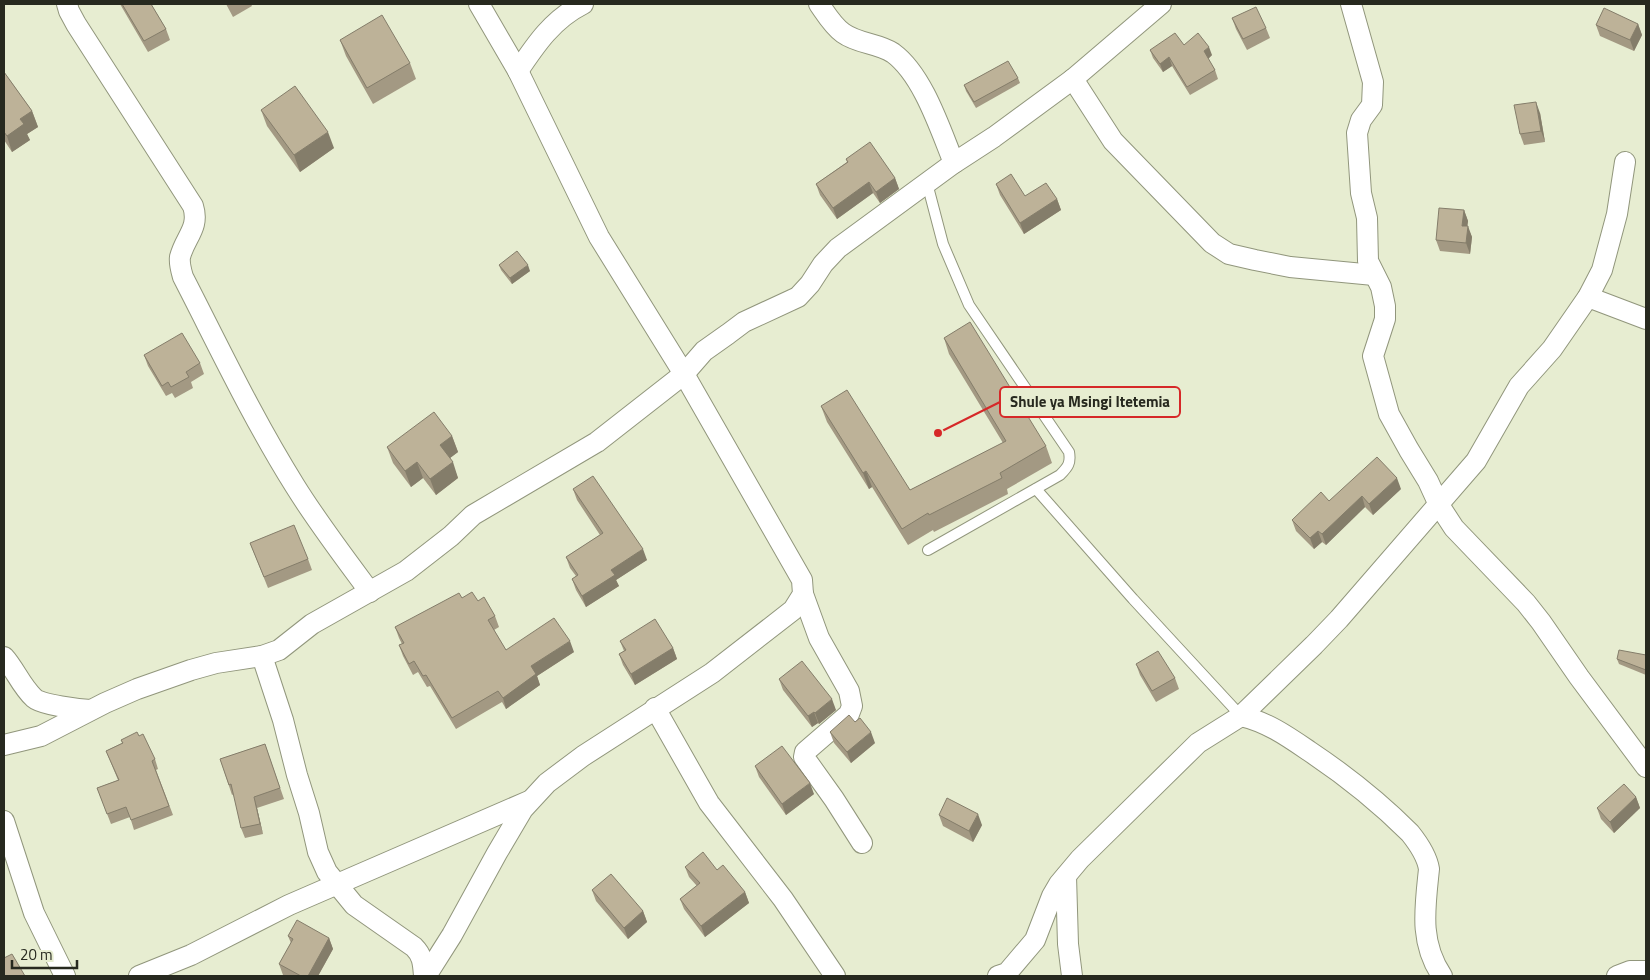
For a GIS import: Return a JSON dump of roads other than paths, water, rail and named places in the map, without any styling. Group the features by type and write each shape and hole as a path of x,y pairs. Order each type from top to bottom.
{"street":[{"path":"67,4 76,24 193,206 196,214 195,226 180,257 182,277 239,388 295,485 329,537 370,592"},
{"path":"479,4 518,71 599,237 684,374 802,580 802,594 819,638 849,691 852,706 849,714 805,752 804,757 834,798 862,843"},
{"path":"518,71 544,34 565,14 583,4"},
{"path":"819,4 844,34 885,48 906,64 930,104 954,163"},
{"path":"4,745 41,736 90,710 137,689 202,666 262,656 279,650 312,624 406,571 451,536 473,515 597,442 684,374 704,351 744,322 798,297 810,284 823,264 838,248 1073,79 1161,4"},
{"path":"1351,4 1373,82 1372,105 1361,120 1358,133 1361,193 1367,218 1368,261 1381,287 1385,306 1385,319 1373,356 1373,362 1389,414 1428,481 1439,505 1454,528 1526,603 1646,767"},
{"path":"1073,79 1113,140 1148,178 1219,248 1229,254 1290,267 1374,275"},
{"path":"998,976 1007,973 1035,940 1052,896 1066,876 1102,836 1198,743 1242,716 1339,619 1476,461 1519,386 1552,349 1588,297 1602,270 1617,214 1625,162"},
{"path":"1588,297 1646,319"},
{"path":"425,976 452,935 523,809 531,800 547,784 583,756 712,673 793,610 802,594"},
{"path":"262,656 283,720 296,776 310,813 318,852 327,872 354,905 420,953 425,976"},
{"path":"4,657 17,677 36,700 76,709 90,710"},
{"path":"655,708 709,803 782,899 835,976"},
{"path":"1242,716 1266,724 1351,780 1410,833 1418,843 1429,869 1424,916 1429,949 1442,976"},
{"path":"139,976 192,954 289,905 531,800"},
{"path":"4,821 34,913 65,976"},
{"path":"1066,876 1068,944 1072,976"},
{"path":"1617,976 1630,971 1646,971"}],"lane":[{"path":"927,183 943,244 970,305 1069,452 1071,459 1069,466 1060,475 928,550"},
{"path":"1036,489 1132,599 1242,716"}],"place":[{"name":"Shule ya Msingi Itetemia","path":"938,433"}]}
